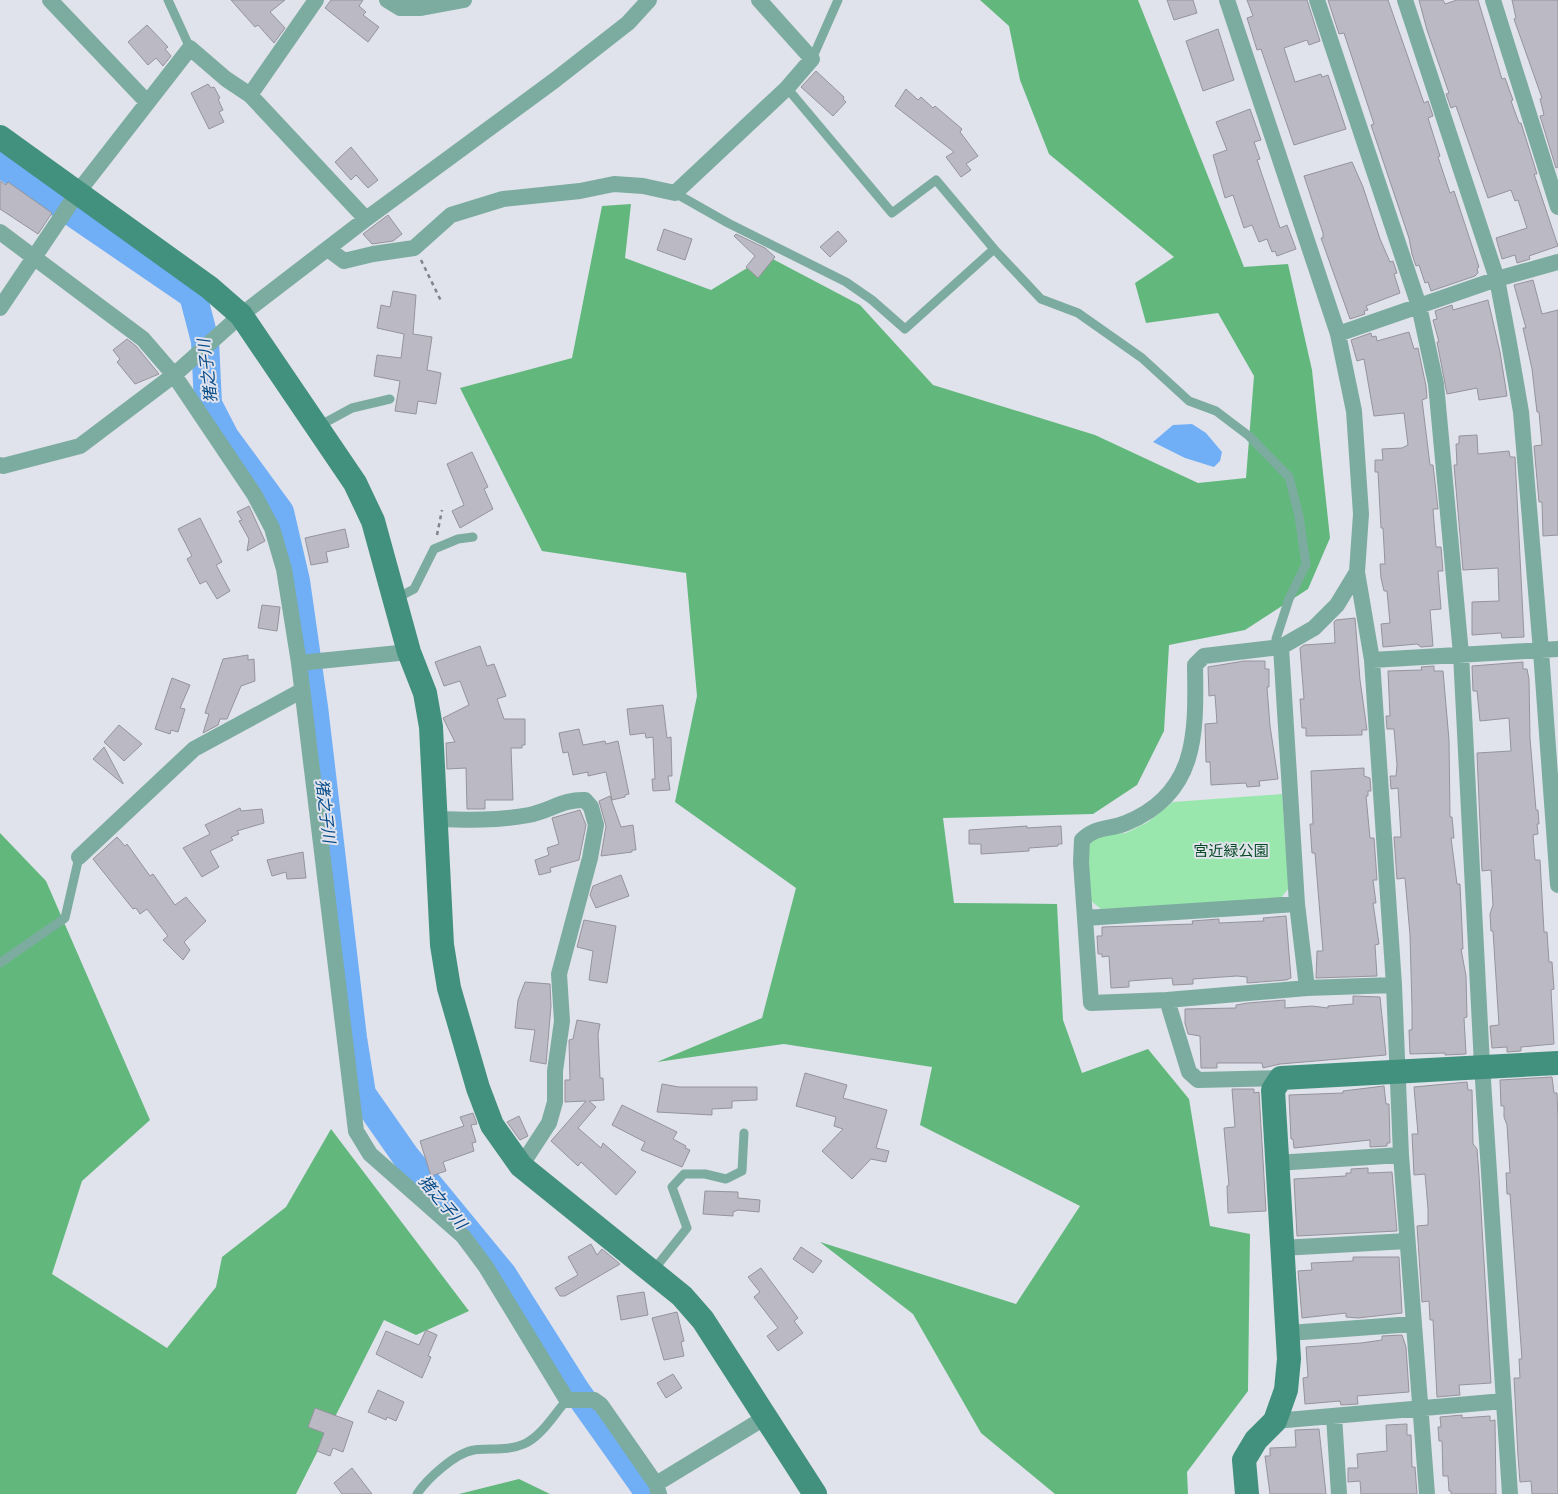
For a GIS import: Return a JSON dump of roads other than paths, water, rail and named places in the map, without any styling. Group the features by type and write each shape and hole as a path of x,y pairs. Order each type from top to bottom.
{"street":[{"path":"50,0 146,102"},
{"path":"387,0 400,8 421,8 464,0"},
{"path":"0,465 3,466 80,446 174,375 241,316 366,219 555,80 628,23 649,0"},
{"path":"328,249 344,261 373,254 414,248 451,215 503,199 580,191 614,184 643,186 675,193 787,88 812,59 759,0"},
{"path":"1227,0 1338,334 1354,411 1361,514 1358,572 1372,660 1394,985 1401,1155 1413,1324 1422,1408 1426,1494"},
{"path":"1317,0 1419,306 1436,384 1461,654 1482,1066 1510,1494"},
{"path":"1405,0 1497,279 1521,412 1558,885"},
{"path":"1492,0 1558,207"},
{"path":"250,95 310,3"},
{"path":"0,308 76,196 146,102 190,48 204,62 250,95 366,219"},
{"path":"0,137 76,196 210,288 241,316 355,483 373,521 409,652 425,693 431,727 442,945 449,988 478,1088 492,1125 521,1166 682,1296 703,1320 815,1494"},
{"path":"0,232 35,256 143,339 174,375 254,494 272,528 284,569 302,662 302,691 356,1131 370,1154 463,1236 486,1267 572,1400 594,1400 601,1405 657,1489 766,1417"},
{"path":"1338,334 1497,279 1558,262"},
{"path":"1358,572 1337,605 1314,628 1280,648 1204,656 1195,665 1196,714 1191,754 1177,784 1153,808 1126,823 1090,831 1082,840 1091,1003 1167,1000 1307,988 1394,985"},
{"path":"1280,648 1297,904 1307,988"},
{"path":"1372,660 1558,650"},
{"path":"302,662 409,652"},
{"path":"79,857 194,749 302,691"},
{"path":"435,819 492,821 532,815 572,799 585,800 591,806 596,825 590,858 559,974 562,1021 555,1071 555,1102 549,1123 521,1166"},
{"path":"1085,918 1297,904"},
{"path":"1167,1000 1189,1072 1198,1080 1281,1078 1558,1063"},
{"path":"1247,1494 1244,1460 1256,1440 1275,1420 1286,1390 1289,1333 1276,1164 1273,1090 1281,1078"},
{"path":"1276,1164 1401,1155"},
{"path":"1282,1248 1407,1241"},
{"path":"1289,1333 1413,1324"},
{"path":"1275,1420 1504,1401"},
{"path":"1334,1416 1339,1494"}],"lane":[{"path":"168,0 190,48"},
{"path":"812,59 838,0"},
{"path":"787,88 892,213 936,180 994,249 1041,298 1078,313 1142,358 1189,401 1216,412 1249,436 1289,477 1299,516 1306,564 1289,599 1276,639 1280,648"},
{"path":"675,193 728,223 846,282 872,300 904,328 994,249"},
{"path":"317,427 352,408 390,399"},
{"path":"394,600 414,589 434,548 458,539 473,537"},
{"path":"0,963 65,918 79,857"},
{"path":"652,1272 687,1228 672,1187 684,1174 704,1174 726,1179 742,1171 744,1133"},
{"path":"417,1494 425,1482 443,1467 473,1450 492,1450 522,1445 535,1438 572,1400"}],"water":[{"path":"1192,424 1206,433 1222,452 1220,461 1214,467 1185,458 1153,442 1173,425"}],"waterway":[{"name":"猪之子川","path":"0,163 193,295 205,341 208,404 225,437 280,512 296,581 314,707 353,1038 362,1094 406,1157 503,1275 575,1389 644,1486 647,1494"}],"park label":[{"name":"宮近緑公園","path":"1231,850"}]}
